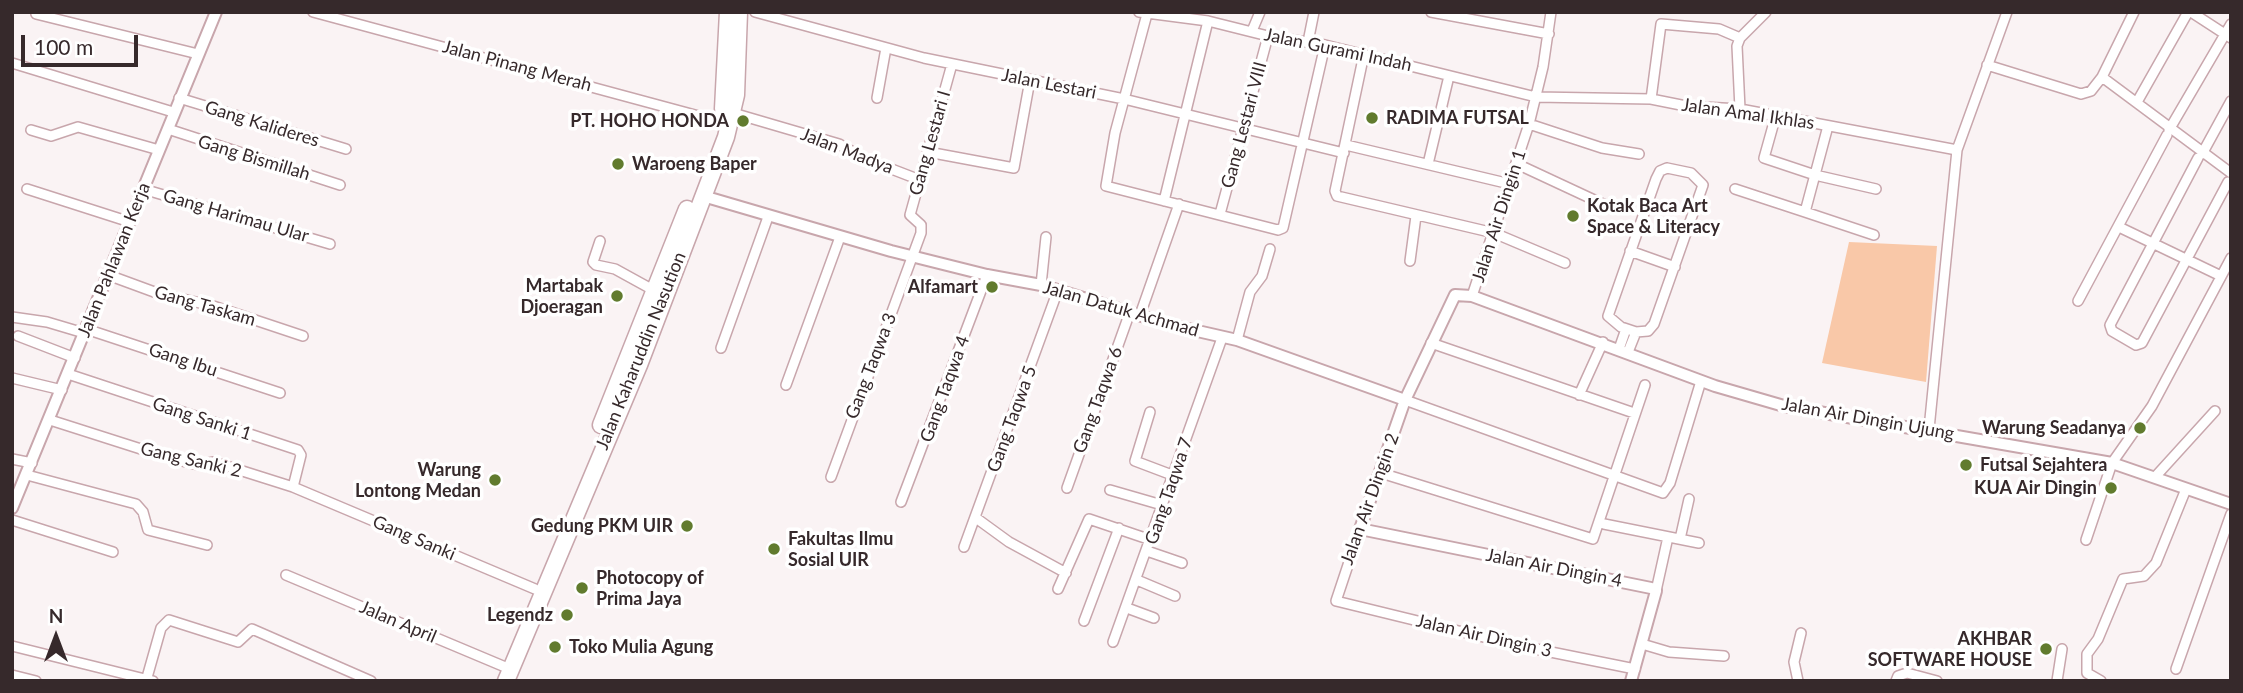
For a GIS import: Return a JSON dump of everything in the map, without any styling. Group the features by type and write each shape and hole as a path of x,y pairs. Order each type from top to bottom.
{"highway":[{"name":"Jalan Kaharuddin Nasution","path":"504,674 661,293 727,118 725,101 728,12"},
{"name":"Jalan Kaharuddin Nasution","path":"504,674 535,590 704,196 727,118 739,12"}],"street":[{"name":"Jalan Pahlawan Kerja","path":"12,508 215,12"},
{"name":"Jalan Pinang Merah","path":"313,12 727,118"},
{"name":"Jalan Lestari","path":"755,12 952,64 1124,99 1303,143 1428,164 1510,184"},
{"path":"1252,31 1260,12"},
{"path":"1308,42 1314,12"},
{"path":"1431,12 1549,34"},
{"name":"Jalan Air Dingin 1","path":"1472,296 1529,124 1549,34 1551,12"},
{"path":"1740,109 1737,46 1740,38 1766,12"},
{"path":"1929,429 1957,150 2007,12"},
{"path":"1987,65 2081,94 2091,91 2102,78 2134,12"},
{"path":"2137,102 2189,12 2228,37"},
{"path":"1143,13 1105,186 1282,230 1325,45"},
{"name":"Jalan Gurami Indah","path":"1143,13 1208,21 1268,36 1325,45 1536,97"},
{"path":"36,14 198,54"},
{"path":"1164,201 1208,21"},
{"path":"2078,302 2168,132 2228,37 2231,23"},
{"path":"1651,99 1661,24 1718,29 1740,38"},
{"name":"Gang Lestari VIII","path":"1220,214 1268,36"},
{"path":"877,99 886,48"},
{"path":"1364,54 1335,191 1341,198 1494,233 1564,263"},
{"path":"12,63 173,112"},
{"name":"Gang Lestari I","path":"913,256 921,227 910,215 952,64"},
{"path":"1428,164 1449,76"},
{"path":"2102,78 2137,102 2168,132 2200,156 2229,177 2142,343 2136,345 2112,331 2110,325 2152,242 2200,156 2231,101"},
{"path":"928,152 1014,168 1030,80"},
{"name":"Jalan Amal Ikhlas","path":"1536,97 1651,99 1740,109 1957,150"},
{"name":"Gang Kalideres","path":"179,98 346,149"},
{"path":"1776,115 1764,158 1815,175 1876,189"},
{"name":"Jalan Madya","path":"727,118 839,144 863,158 920,180"},
{"path":"1529,124 1602,148 1639,154"},
{"path":"1805,212 1828,126"},
{"path":"31,130 51,136 78,127 159,150"},
{"name":"Gang Bismillah","path":"168,130 340,185"},
{"path":"1517,164 1605,205"},
{"path":"1660,170 1682,170 1703,185 1651,329 1631,331 1608,316 1630,251 1660,170"},
{"path":"27,189 130,222"},
{"name":"Gang Harimau Ular","path":"143,189 330,244"},
{"path":"1735,189 1874,235"},
{"name":"Jalan Datuk Achmad","path":"704,196 840,237 987,275 1041,285 1135,314 1237,340 1405,400"},
{"name":"Gang Taqwa 6","path":"1067,488 1179,204"},
{"path":"1410,261 1416,216"},
{"path":"721,348 768,217"},
{"path":"2119,227 2221,276"},
{"path":"786,384 840,237"},
{"path":"1041,285 1046,237"},
{"path":"600,241 593,262 596,265 615,269 661,293"},
{"path":"1237,340 1250,292 1262,276 1270,249"},
{"path":"1630,251 1675,267"},
{"name":"Gang Taqwa 3","path":"831,477 913,256"},
{"path":"2086,540 2112,463 2152,406 2231,258"},
{"name":"Gang Taskam","path":"108,275 157,293 213,306 303,336"},
{"name":"Gang Taqwa 4","path":"901,502 987,275"},
{"name":"Gang Taqwa 5","path":"964,547 1058,290"},
{"path":"1472,296 1460,294 1452,298 1405,400 1663,493 1701,380"},
{"name":"Jalan Air Dingin Ujung","path":"1472,296 1701,380 1807,411 1929,429 2112,463 2231,504"},
{"name":"Gang Ibu","path":"12,317 85,331 280,393"},
{"path":"1624,350 1631,331"},
{"path":"18,336 75,358"},
{"name":"Gang Taqwa 7","path":"1113,642 1222,338"},
{"path":"1579,394 1603,342"},
{"path":"1431,343 1634,413"},
{"name":"Gang Sanki 1","path":"68,374 298,450 302,455 293,487"},
{"path":"12,378 62,390"},
{"path":"1381,473 1592,539 1595,537 1645,385"},
{"name":"Jalan Air Dingin 2","path":"1335,598 1405,400"},
{"path":"2155,477 2215,411"},
{"path":"1150,412 1135,461 1172,475"},
{"name":"Gang Sanki 2","path":"50,420 166,457 198,465 214,462 293,487"},
{"path":"12,459 32,463"},
{"path":"27,475 136,504 143,512 148,530 207,545"},
{"name":"Gang Sanki","path":"293,487 535,590"},
{"path":"2101,681 2087,673 2087,654 2098,639 2121,582 2127,577 2150,573 2186,489"},
{"path":"1110,490 1162,505"},
{"path":"1680,540 1689,499"},
{"path":"2176,669 2231,514"},
{"path":"975,518 1009,542 1066,573"},
{"path":"12,520 113,552"},
{"path":"1058,589 1088,520 1151,540"},
{"path":"1604,524 1699,543"},
{"path":"1084,621 1119,528"},
{"name":"Jalan Air Dingin 4","path":"1360,529 1645,586 1656,592"},
{"path":"1631,681 1668,537"},
{"path":"1147,551 1182,563"},
{"name":"Jalan April","path":"286,575 504,674"},
{"path":"1137,580 1175,596"},
{"name":"Jalan Air Dingin 3","path":"1335,598 1516,645 1634,669"},
{"path":"1127,608 1154,618"},
{"path":"12,646 148,680 161,628 169,621 238,642 252,629 371,681"},
{"path":"1798,681 1794,662 1801,633"},
{"path":"1642,644 1669,652 1724,656"},
{"path":"2057,681 2062,649"},
{"path":"1896,681 1898,676 1907,673 1937,681"},
{"path":"12,675 34,681"}],"shaded area":[{"path":"1849,242 1937,246 1926,382 1822,363"}],"place":[{"name":"RADIMA FUTSAL","path":"1372,118"},
{"name":"PT. HOHO HONDA","path":"743,121"},
{"name":"Waroeng Baper","path":"618,164"},
{"name":"Kotak Baca Art Space & Literacy","path":"1573,216"},
{"name":"Alfamart","path":"992,287"},
{"name":"Martabak Djoeragan","path":"617,296"},
{"name":"Warung Seadanya","path":"2140,428"},
{"name":"Futsal Sejahtera","path":"1966,465"},
{"name":"Warung Lontong Medan","path":"495,480"},
{"name":"KUA Air Dingin","path":"2111,488"},
{"name":"Gedung PKM UIR","path":"687,526"},
{"name":"Fakultas Ilmu Sosial UIR","path":"774,549"},
{"name":"Photocopy of Prima Jaya","path":"582,588"},
{"name":"Legendz","path":"567,615"},
{"name":"Toko Mulia Agung","path":"555,647"},
{"name":"AKHBAR SOFTWARE HOUSE","path":"2046,649"}]}
